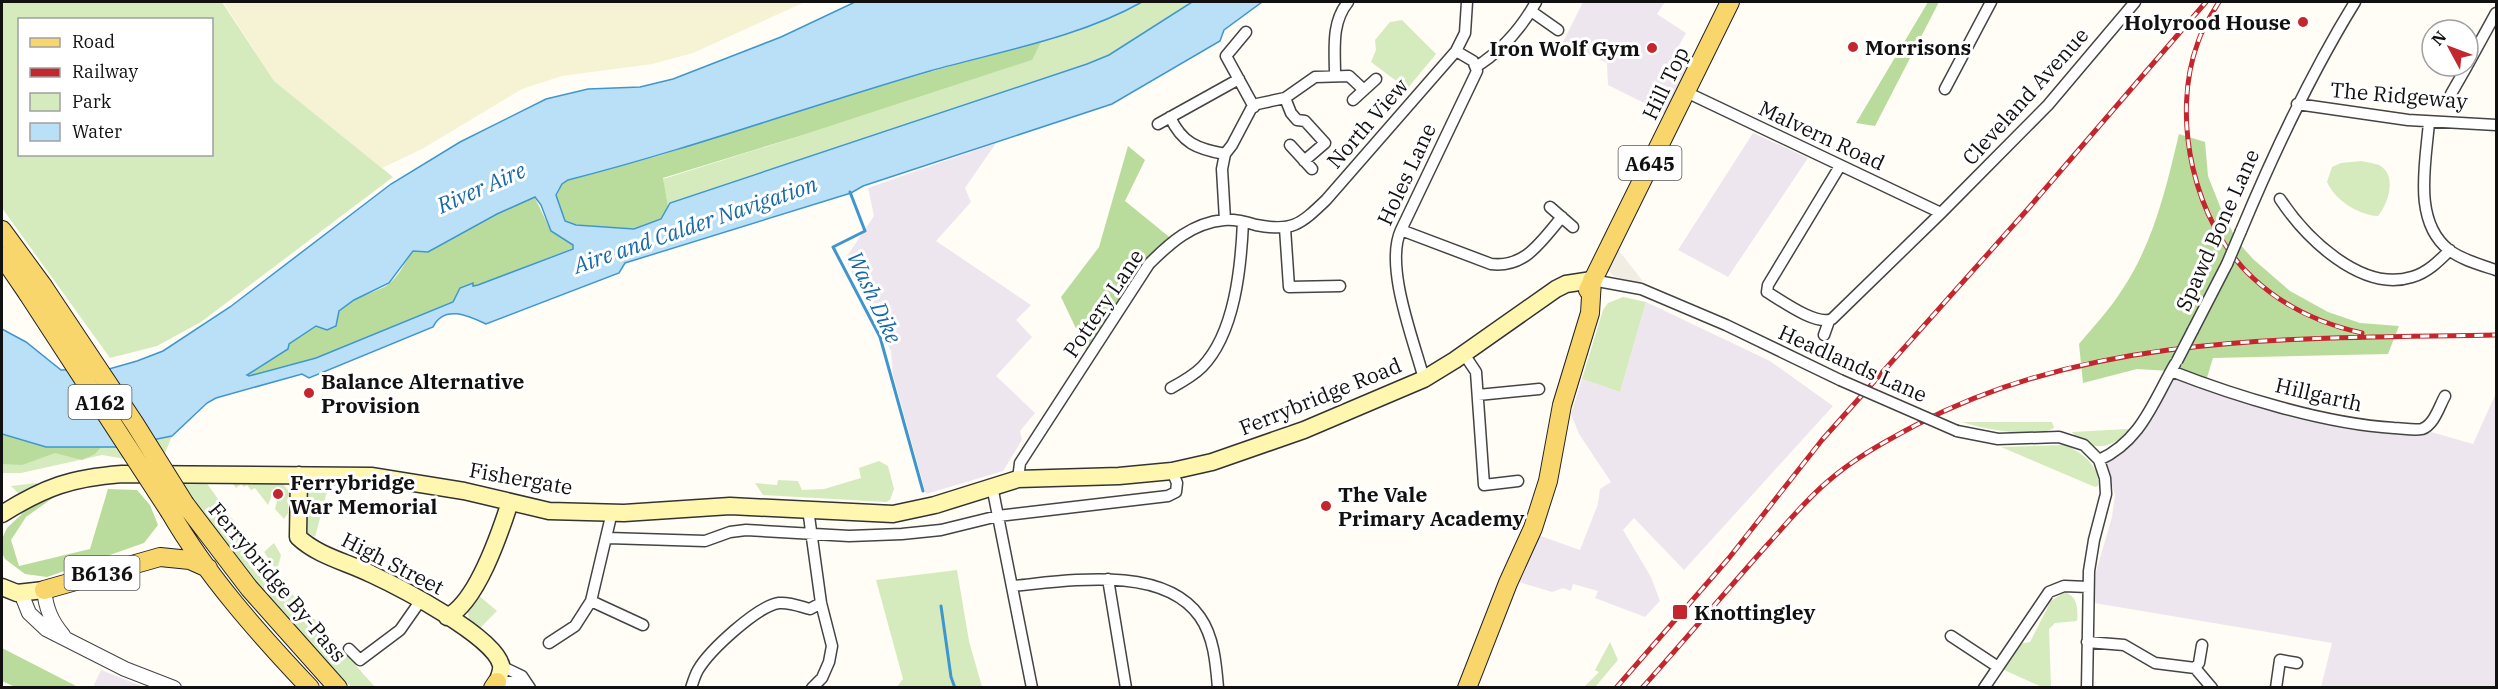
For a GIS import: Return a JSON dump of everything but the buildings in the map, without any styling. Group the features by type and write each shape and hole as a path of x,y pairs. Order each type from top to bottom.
{"main road":[{"name":"Hill Top","path":"1592,280 1730,2"},
{"name":"A162","path":"2,230 35,290 177,513"},
{"name":"A162","path":"2,256 35,290"},
{"name":"Ferrybridge Road","path":"1038,477 1119,476 1172,471 1212,462 1304,430 1424,379 1464,354 1556,289 1566,284 1592,280"},
{"name":"A645","path":"1467,687 1548,481 1568,382 1574,372 1590,313 1592,280"},
{"name":"High Street","path":"299,475 298,537 318,551 370,573 421,600 464,628 496,654 497,678"},
{"name":"Fishergate","path":"2,514 51,487 94,476 371,476 426,484 549,511 612,512 723,506 893,514 935,505 1018,479 1038,477"},
{"path":"447,617 462,604 494,549 510,502"},
{"path":"160,557 170,547 177,513"},
{"name":"Ferrybridge By-Pass","path":"177,513 208,568 275,651 310,687"},
{"name":"Ferrybridge By-Pass","path":"177,513 249,588 338,687"},
{"path":"160,557 190,560 208,568"},
{"name":"B6136","path":"2,587 21,593 44,590 160,557"},
{"path":"462,604 460,616 464,628"}],"street":[{"path":"1335,75 1335,27 1342,9 1348,2"},
{"path":"1467,2 1465,33 1456,51 1473,61 1476,67 1520,27 1533,6 1558,30"},
{"path":"1945,89 1991,2"},
{"name":"Cleveland Avenue","path":"1831,320 2048,105 2135,2"},
{"name":"Spawd Bone Lane","path":"2099,460 2123,446 2144,423 2226,264 2297,104 2355,2"},
{"path":"2480,42 2496,13"},
{"path":"1246,32 1226,56 1254,107"},
{"name":"North View","path":"1285,228 1306,219 1326,200 1456,51"},
{"name":"Holes Lane","path":"1424,379 1397,277 1395,247 1477,70 1476,67"},
{"path":"1225,220 1222,169 1224,154 1232,145 1254,107 1285,98 1315,77 1349,76 1364,90"},
{"path":"2451,94 2460,78"},
{"path":"1158,124 1239,79"},
{"path":"1353,100 1376,80"},
{"name":"Malvern Road","path":"1686,92 1941,213"},
{"path":"1285,98 1291,113 1297,120 1305,121 1325,143 1308,165 1290,145"},
{"name":"The Ridgeway","path":"2297,104 2429,122 2481,122 2496,125"},
{"path":"1170,117 1177,132 1189,142 1224,154"},
{"path":"2429,122 2424,188 2429,219 2436,236 2450,250 2496,270"},
{"path":"1824,335 1831,320 1813,318 1767,292 1770,279 1814,212 1840,166"},
{"path":"2280,199 2294,219 2330,255 2373,276 2393,280 2412,278 2438,262 2450,250"},
{"path":"1550,207 1574,227"},
{"path":"1401,230 1491,264 1505,266 1519,261 1562,218"},
{"name":"Pottery Lane","path":"1018,479 1020,463 1149,264 1173,240 1209,223 1225,220 1285,228"},
{"path":"1171,388 1186,380 1204,365 1226,324 1238,285 1243,222"},
{"path":"1285,228 1289,287 1340,286"},
{"name":"Headlands Lane","path":"1592,280 1641,289 1726,325 1840,380 1957,431 1998,439 2049,437 2066,439 2084,445 2099,460"},
{"path":"1464,354 1476,372 1484,485 1518,481"},
{"name":"Hillgarth","path":"2174,366 2205,384 2263,401 2334,419 2384,427 2421,429 2430,424 2445,396"},
{"path":"1478,395 1539,388"},
{"path":"2087,687 2088,587 2094,540 2106,494 2105,478 2099,460"},
{"path":"608,538 705,540 730,532 746,530 810,534 903,534 941,530 998,516 1168,496 1176,492 1177,483 1172,471"},
{"path":"992,486 1032,687"},
{"path":"808,509 821,603 832,646 830,662 822,678 812,687"},
{"path":"549,643 575,626 591,601 608,538 612,512"},
{"path":"1013,586 1108,579 1146,584 1167,591 1200,616 1210,637 1218,687"},
{"path":"1108,579 1126,687"},
{"path":"1984,687 2049,592 2061,586 2088,587"},
{"path":"44,590 53,624 64,636"},
{"path":"21,593 28,613 35,622 106,660 174,687"},
{"path":"349,649 360,660 400,630 421,600"},
{"path":"591,601 643,625"},
{"path":"691,687 698,670 751,615 764,607 778,603 793,603 810,609 821,603"},
{"path":"803,607 827,628"},
{"path":"1951,636 1998,666"},
{"path":"2087,642 2124,645 2155,663 2195,668 2212,687"},
{"path":"2195,668 2199,663 2202,645"},
{"path":"2276,687 2280,660 2297,663"},
{"path":"497,678 522,676 529,686"},
{"path":"497,678 529,686"}],"shaded area":[{"path":"223,2 805,2 693,53 652,64 562,76 522,89 422,149 382,168 274,81"},
{"path":"1583,2 1665,2 1657,14 1686,33 1673,56 1690,64 1666,114 1608,85 1607,63 1563,42"},
{"path":"1753,133 1808,158 1728,277 1678,250"},
{"path":"996,143 965,188 971,202 936,241 1031,305 1016,320 1032,337 996,376 1035,413 1020,431 1022,440 1003,471 926,494 893,375 891,351 845,259 874,216 868,188"},
{"path":"1616,247 1642,280 1641,284 1614,276 1608,271 1608,265"},
{"path":"1646,302 1770,361 1833,406 1684,570 1634,518 1623,530 1651,577 1660,601 1645,617 1595,598 1598,591 1573,584 1571,591 1563,588 1552,592 1516,581 1535,534 1580,550 1598,504 1600,489 1611,482 1579,434 1571,414 1582,379 1620,392"},
{"path":"2171,371 2334,419 2421,429 2473,444 2496,393 2496,687 2321,687 2332,643 2094,603 2096,572 2112,517 2115,495 2104,458 2123,446"},
{"path":"101,670 144,687 93,687"}],"green space":[{"path":"2,2 222,2 274,81 393,177 201,322 157,346 110,358 2,208"},
{"path":"1142,2 1192,2 1109,55 1086,66 670,203 668,206 663,179 1031,60 1042,40 1108,18"},
{"path":"1928,2 1939,2 1875,126 1856,123"},
{"path":"1402,20 1436,54 1407,89 1371,62 1376,50 1375,40 1390,22"},
{"path":"1042,40 1032,60 663,178 668,206 663,218 633,229 568,224 556,197 562,184 568,180 658,156 797,110"},
{"path":"2179,134 2205,142 2208,176 2221,209 2237,241 2253,259 2290,291 2328,312 2360,323 2399,326 2388,354 2213,358 2205,384 2171,371 2137,369 2083,383 2079,344 2117,297 2143,253 2158,214"},
{"path":"1128,146 1145,160 1125,201 1173,240 1149,264 1090,358 1061,297 1099,247"},
{"path":"2361,161 2379,165 2385,170 2390,182 2388,197 2378,216 2355,210 2336,195 2327,182 2332,167 2341,163"},
{"path":"534,196 551,231 573,245 573,248 473,287 473,283 453,302 316,358 249,376 246,374 316,326 337,321 343,307 350,302 390,283 413,251 428,252"},
{"path":"1623,297 1646,302 1620,392 1582,379 1603,310 1608,303"},
{"path":"1962,422 2052,422 2054,428 2034,433 2022,433"},
{"path":"2128,429 2130,431 2123,437 2109,445 2101,446 2086,444 2072,432"},
{"path":"2,434 46,447 117,447 172,436 165,453 125,459 102,455 21,473 2,473"},
{"path":"2,434 46,447 101,447 95,454 82,460 55,453 22,465 2,464"},
{"path":"2063,445 2088,460 2096,472 2098,486 2095,487 2001,447"},
{"path":"879,461 888,466 894,489 890,500 886,502 763,495 755,483 777,485 778,480 798,481 802,490 824,489 861,478 859,468"},
{"path":"203,478 262,560 375,687 351,687 274,609 179,481"},
{"path":"37,483 37,490 21,496 11,486"},
{"path":"282,483 289,491 288,513 284,519 275,509 278,497 272,495 268,505 255,488 251,490 247,485 244,487 241,484 236,488 233,484"},
{"path":"326,484 328,488 315,537 306,532 306,490 309,485"},
{"path":"108,489 137,490 150,505 158,525 144,543 47,577 25,574 5,559 2,553 2,539 7,528 26,510 54,497 26,517 11,540 19,566 90,549"},
{"path":"274,543 281,555 277,571 264,552"},
{"path":"957,570 969,641 982,687 897,687 903,679 876,580"},
{"path":"2065,592 2075,600 2077,621 2055,623 2049,629 2051,687 2042,687 2002,669 2019,644 2030,642 2051,601"},
{"path":"477,594 497,611 480,628 469,620 468,612"},
{"path":"1610,642 1618,660 1595,687 1584,687 1599,672 1595,670"},
{"path":"2,648 78,687 15,687 2,681"}],"water":[{"path":"855,2 1142,2 1066,34 885,84 659,155 568,180 562,184 556,195 565,221 576,225 634,229 661,219 670,203 1087,64 1109,55 1192,2 1262,2 1224,30 1220,41 1112,104 863,186 851,193 625,263 619,273 486,324 465,315 444,316 433,327 309,378 302,374 216,398 207,403 172,436 117,447 46,447 2,434 2,329 26,342 61,370 109,369 137,361 163,351 230,307 391,184 460,142 546,99 588,89 640,87 673,79 781,37","holes":["535,197 541,205 551,231 573,245 573,249 478,285 473,286 473,283 460,288 453,302 316,358 247,375 288,349 289,344 316,326 327,330 336,326 339,311 354,300 389,283 413,251 428,252 497,214"]}],"waterway":[{"name":"Wash Dike","path":"850,192 865,231 833,247 880,337 923,491"},
{"name":"Wash Dike","path":"941,606 951,677 955,688"}],"railway":[{"path":"1616,688 1729,558 1822,440 2027,210 2206,2"},
{"path":"2219,2 2198,42 2190,71 2186,103 2193,168 2202,199 2216,229 2233,255 2253,278 2290,306 2332,325 2362,333"},
{"path":"1642,688 1789,520 1836,474 1916,425 1984,394 2054,372 2126,356 2200,346 2274,340 2496,335"}],"place":[{"name":"Holyrood House","path":"2303,22"},
{"name":"Morrisons","path":"1853,47"},
{"name":"Iron Wolf Gym","path":"1652,48"},
{"name":"Balance Alternative Provision","path":"309,393"},
{"name":"Ferrybridge War Memorial","path":"278,494"},
{"name":"The Vale Primary Academy","path":"1326,506"},
{"name":"Knottingley","path":"1680,612"}],"water label":[{"name":"River Aire","path":"481,187"},
{"name":"Aire and Calder Navigation","path":"695,224"}]}
